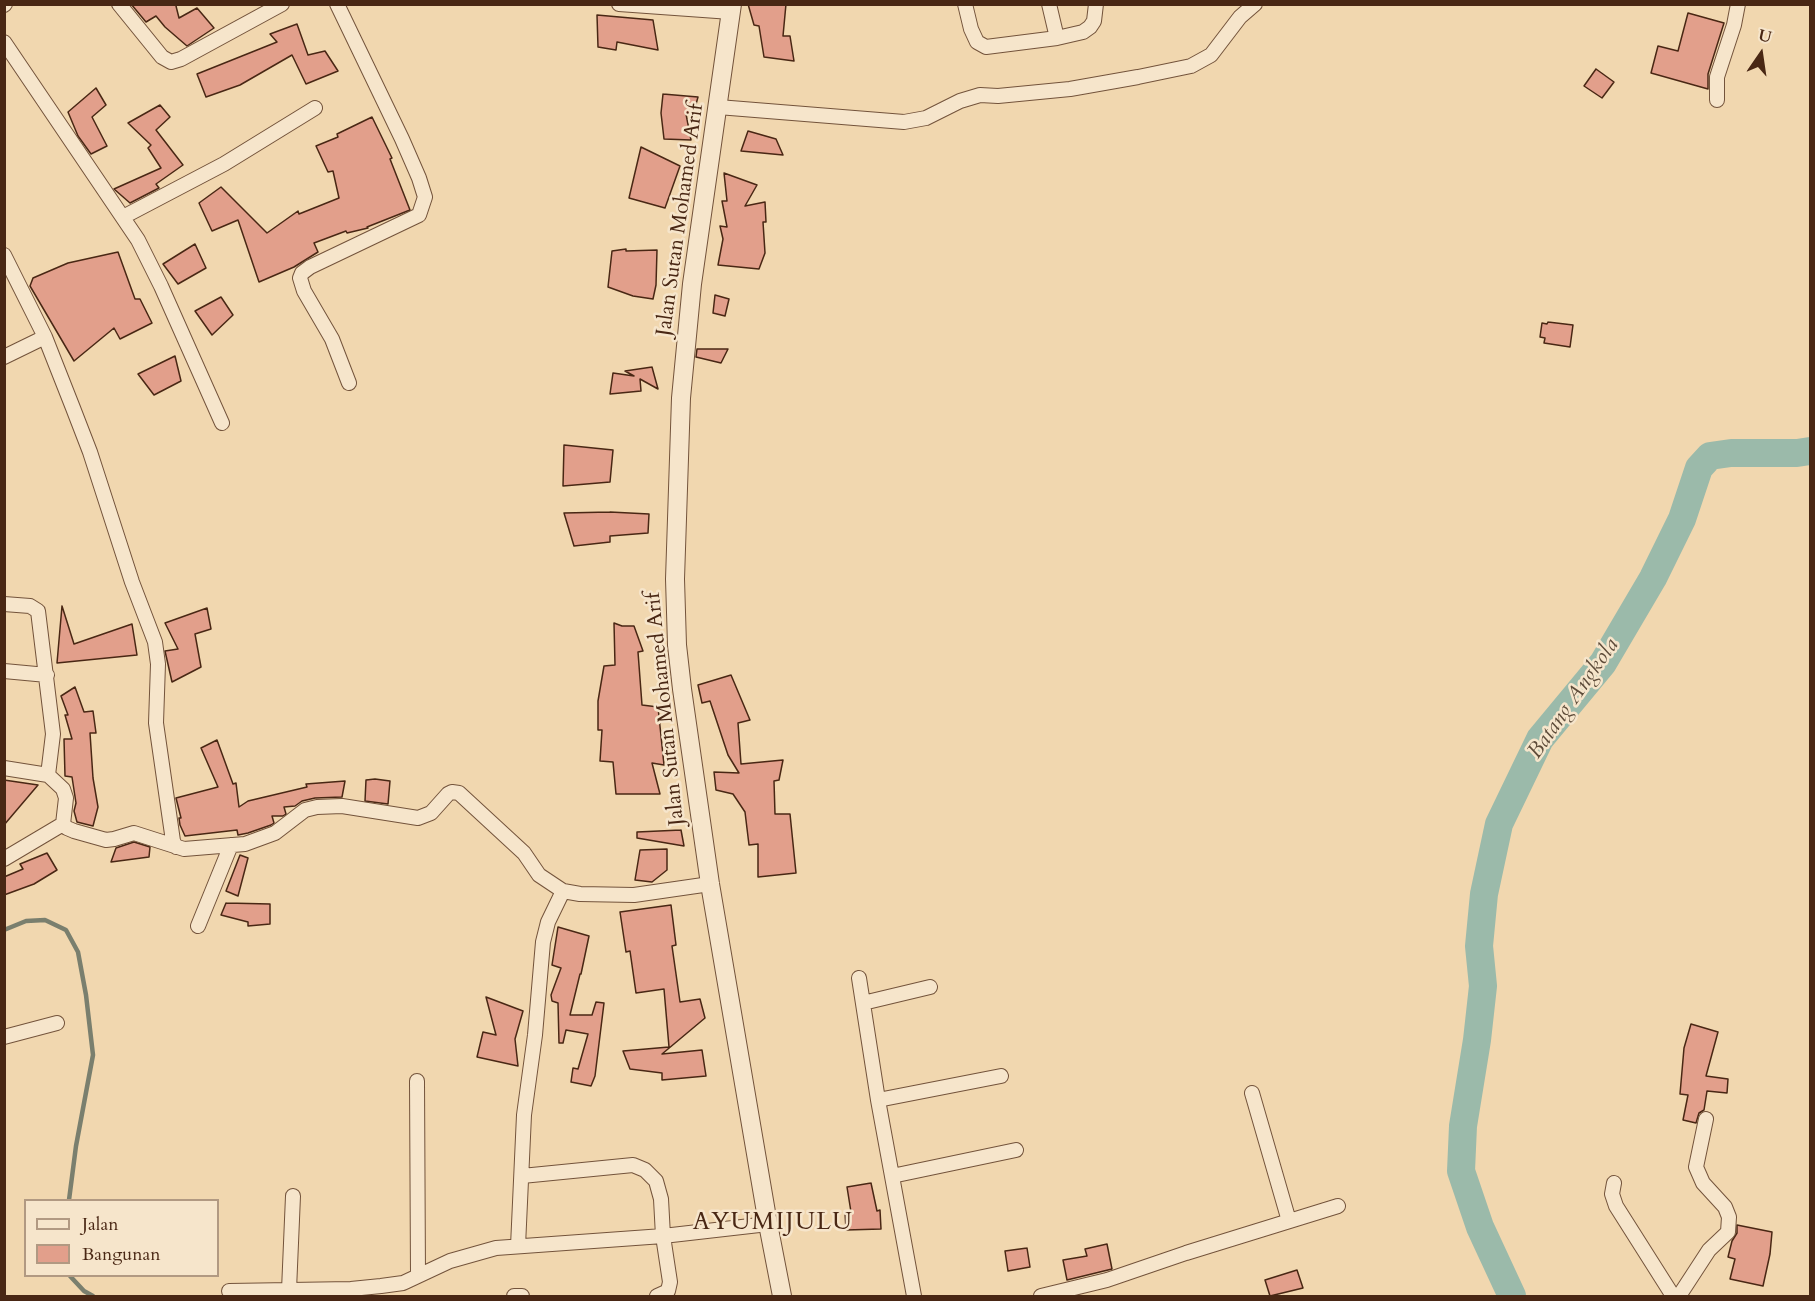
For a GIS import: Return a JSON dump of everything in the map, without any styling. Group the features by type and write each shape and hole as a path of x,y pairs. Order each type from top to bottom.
{"street":[{"path":"119,4 162,57 171,62 181,59 282,4"},
{"path":"337,4 402,139 425,197 419,215 310,267 300,278 304,291 332,339 349,383"},
{"path":"619,4 732,8"},
{"path":"965,4 971,29 977,42 986,47 1057,38 1083,32 1094,21 1096,4"},
{"path":"1048,4 1057,38"},
{"path":"718,107 904,122 926,118 960,101 980,95 998,96 1070,89 1191,66 1211,55 1240,17 1255,4"},
{"path":"1716,100 1717,77 1734,25 1738,4"},
{"name":"Jalan Sutan Mohamed Arif","path":"732,8 692,284 682,387 675,579 682,689 710,884 782,1296"},
{"path":"4,42 138,240 222,423"},
{"path":"123,218 224,164 315,108"},
{"path":"4,255 45,336 90,452 132,582 155,642 158,664 156,723 173,841 176,847"},
{"path":"4,357 45,336"},
{"path":"4,604 30,606 38,611 53,734 48,775"},
{"path":"4,671 47,675"},
{"path":"4,768 48,775 63,789 66,798 63,824"},
{"path":"63,824 74,831 106,840 134,833 184,849 245,844 274,833 305,810 342,806 418,818 431,813 452,792 459,793 524,853 539,875 563,891 580,894 634,895 710,884"},
{"path":"4,859 63,824"},
{"path":"198,926 231,845"},
{"path":"518,1246 525,1115 536,1035 543,942 548,922 563,891"},
{"path":"859,978 878,1100 914,1296"},
{"path":"863,1003 930,987"},
{"path":"4,1037 57,1023"},
{"path":"878,1100 1000,1076"},
{"path":"417,1081 418,1275"},
{"path":"1252,1094 1289,1221"},
{"path":"1679,1296 1709,1250 1728,1232 1729,1217 1725,1207 1702,1183 1696,1167 1706,1119"},
{"path":"892,1176 1016,1150"},
{"path":"522,1176 633,1165 645,1170 657,1181 662,1199 663,1236 670,1282 664,1295"},
{"path":"1614,1183 1612,1194 1616,1206 1673,1296"},
{"path":"289,1290 293,1196"},
{"path":"1041,1296 1107,1280 1338,1206"},
{"path":"229,1291 402,1289 418,1275 450,1261 496,1248 663,1236 768,1224"},
{"path":"514,1296 522,1296"}],"building":[{"path":"131,4 179,4 176,6 179,18 197,8 214,28 187,46 156,16 146,22"},
{"path":"748,4 786,4 783,36 790,36 794,61 764,57 759,26 754,25"},
{"path":"1688,13 1724,23 1708,74 1708,89 1651,73 1658,46 1678,51"},
{"path":"597,15 653,20 658,50 617,42 616,50 598,47"},
{"path":"297,24 308,55 325,51 338,71 306,84 292,55 240,85 206,97 197,74 277,42 270,34"},
{"path":"1596,69 1614,82 1602,98 1584,86"},
{"path":"96,88 106,105 92,117 107,146 91,154 78,136 68,112"},
{"path":"663,94 698,97 693,115 686,114 691,140 664,139 661,113"},
{"path":"160,105 170,117 156,130 183,165 156,184 159,188 130,203 114,189 161,168 148,148 151,145 128,123"},
{"path":"372,117 392,158 390,159 410,210 368,228 347,233 346,231 314,243 318,252 294,267 259,282 238,220 212,231 199,203 221,187 267,233 298,211 299,214 339,198 333,171 328,172 316,146 338,137 337,134"},
{"path":"748,131 776,139 783,155 741,151"},
{"path":"641,147 680,166 665,208 629,198"},
{"path":"724,173 757,185 745,206 765,202 766,222 763,222 765,253 759,269 718,265 723,239 720,226 727,227 722,201 727,201"},
{"path":"195,244 206,268 178,284 163,264"},
{"path":"626,249 626,251 657,250 656,285 653,299 633,296 608,287 612,251"},
{"path":"118,252 135,299 140,299 152,323 120,339 114,328 74,361 30,286 33,278 68,263"},
{"path":"715,295 729,299 725,316 713,313"},
{"path":"221,297 233,315 212,335 195,311"},
{"path":"1548,322 1573,325 1570,347 1544,343 1545,338 1540,337 1542,323 1547,324"},
{"path":"697,349 728,349 721,363 696,357"},
{"path":"175,356 181,381 154,395 138,374"},
{"path":"652,367 658,389 640,379 641,391 610,394 613,373 634,376 625,371"},
{"path":"564,445 613,450 610,482 563,486"},
{"path":"564,513 649,514 648,533 610,536 610,542 574,546"},
{"path":"62,606 74,644 132,624 137,655 57,663"},
{"path":"207,608 211,629 195,634 201,667 172,682 165,651 178,649 165,623"},
{"path":"614,623 634,626 643,651 638,652 642,705 658,707 664,765 652,763 660,794 616,794 613,762 600,761 602,730 598,730 598,701 604,666 615,665"},
{"path":"731,675 750,720 738,723 741,764 783,760 779,780 774,781 775,814 790,814 796,873 758,877 758,844 749,845 745,812 733,794 716,790 714,772 739,773 728,755 710,701 702,703 698,685"},
{"path":"75,687 84,712 93,711 96,733 90,733 93,778 98,807 93,826 77,822 72,777 65,776 64,739 72,739 65,715 68,715 61,696"},
{"path":"217,740 233,784 236,783 239,807 248,801 307,787 306,784 345,781 342,797 315,798 302,801 295,806 284,807 286,814 272,816 274,823 248,833 238,835 237,830 185,836 180,825 179,818 181,818 176,798 218,787 201,748"},
{"path":"4,780 38,785 4,825"},
{"path":"366,780 390,781 388,804 365,801"},
{"path":"681,830 684,846 637,838 637,832"},
{"path":"134,842 150,847 149,857 111,862 116,848"},
{"path":"667,849 667,870 652,882 635,880 640,850"},
{"path":"47,853 57,870 34,884 4,895 4,877 23,869 20,864"},
{"path":"240,855 248,858 238,896 226,891"},
{"path":"226,903 270,904 270,924 248,926 248,922 221,915"},
{"path":"671,905 676,945 672,946 680,1002 700,999 705,1018 662,1054 702,1050 706,1076 662,1080 662,1073 630,1069 623,1051 669,1047 664,989 636,993 630,951 626,952 620,912"},
{"path":"558,927 589,936 570,1015 592,1015 596,1002 604,1003 595,1076 591,1086 571,1082 573,1068 578,1069 588,1034 566,1030 563,1043 559,1043 558,1003 552,1001 551,995 561,968 552,965"},
{"path":"486,997 523,1011 515,1039 518,1066 477,1057 483,1032 496,1035"},
{"path":"1691,1024 1718,1032 1706,1076 1728,1079 1727,1093 1707,1091 1704,1110 1699,1113 1696,1123 1683,1120 1688,1095 1680,1094 1684,1048"},
{"path":"871,1183 877,1211 880,1210 881,1229 846,1230 845,1212 851,1212 847,1187"},
{"path":"1737,1225 1772,1232 1763,1286 1730,1279 1735,1259 1728,1257 1732,1241 1737,1233"},
{"path":"1107,1244 1112,1269 1067,1280 1063,1260 1087,1256 1085,1249"},
{"path":"1027,1248 1030,1267 1008,1271 1005,1251"},
{"path":"1297,1270 1303,1288 1270,1296 1265,1280"}],"waterway":[{"name":"Batang Angkola","path":"1512,1296 1480,1227 1461,1171 1463,1126 1483,986 1479,946 1484,894 1499,824 1540,739 1603,663 1653,578 1682,519 1699,468 1710,456 1731,453 1810,451"},
{"path":"4,930 26,921 45,920 66,930 78,952 93,1055 76,1146 69,1199"},
{"path":"71,1277 84,1291 93,1296"}],"district":[{"name":"AYUMIJULU","path":"773,1223"}]}
